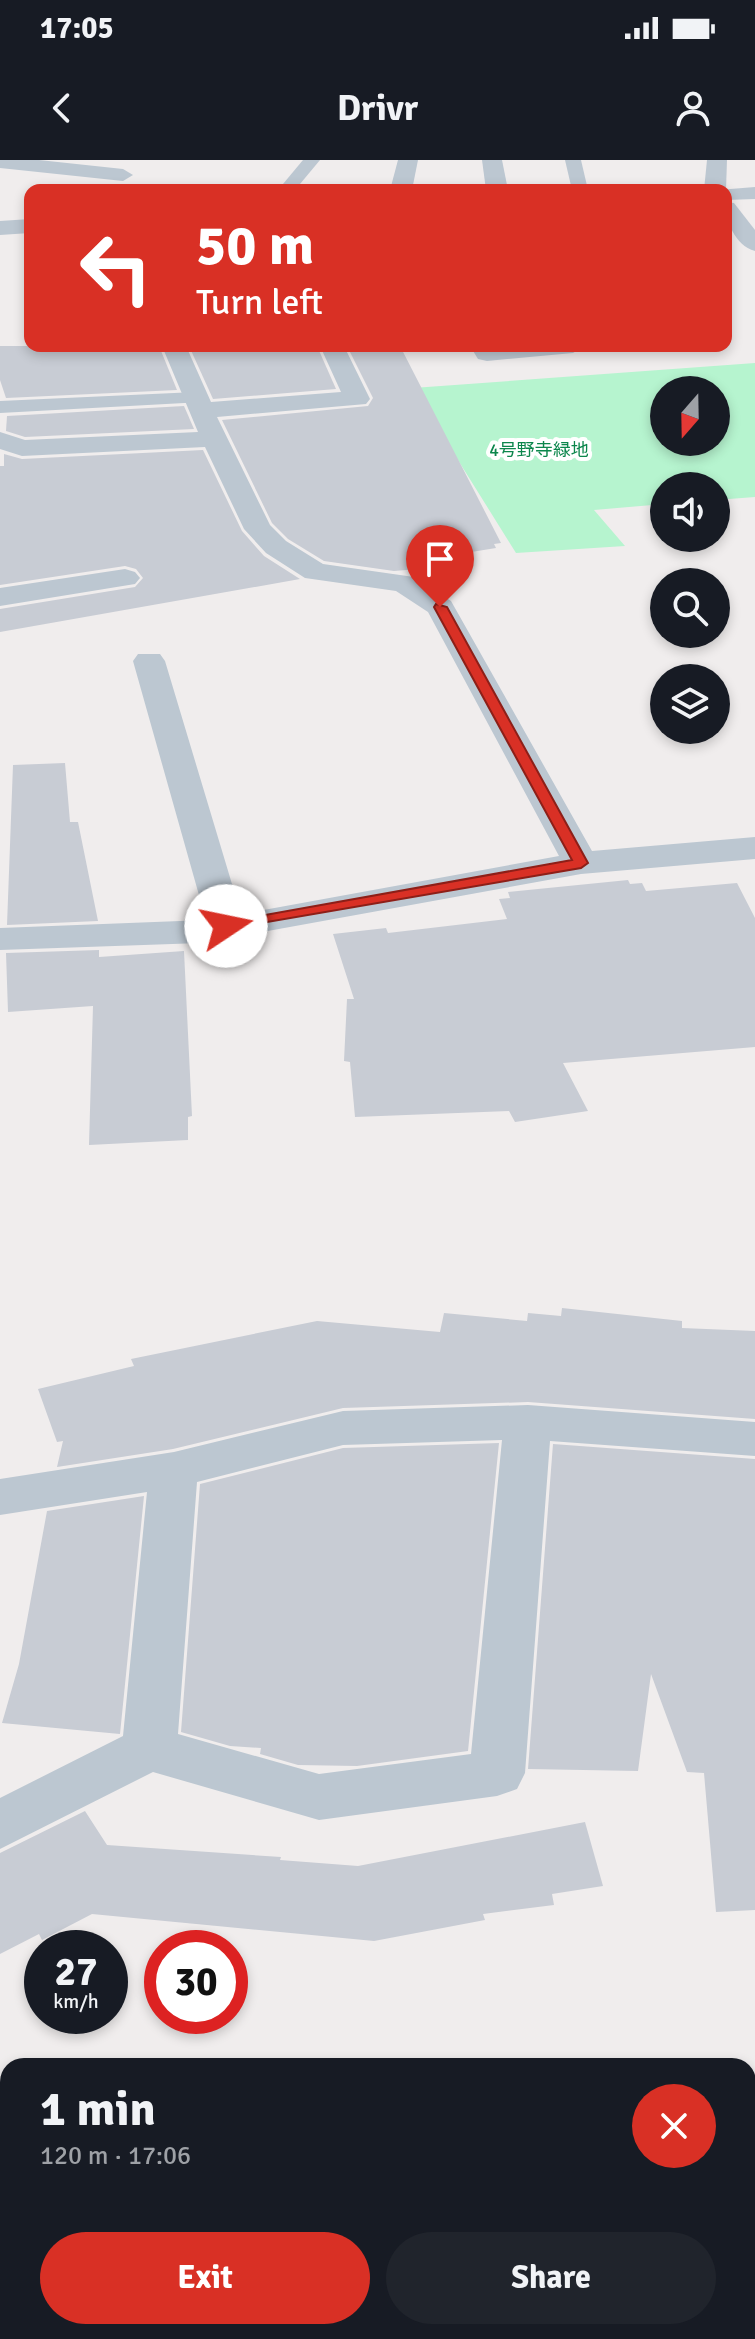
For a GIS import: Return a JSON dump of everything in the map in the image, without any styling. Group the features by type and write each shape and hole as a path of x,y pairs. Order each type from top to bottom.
{"street":[{"path":"402,184 408,160"},
{"path":"492,160 496,184"},
{"path":"715,184 717,160"},
{"path":"0,162 123,175"},
{"path":"112,184 123,175 146,165"},
{"path":"732,194 755,193"},
{"path":"732,215 755,244"},
{"path":"0,228 24,226"},
{"path":"177,352 258,529 276,547 315,572 404,583 440,607 581,863"},
{"path":"199,404 357,399 335,352"},
{"path":"486,352 508,352"},
{"path":"0,440 22,448 214,439"},
{"path":"0,597 125,578"},
{"path":"149,661 226,926"},
{"path":"0,939 201,932 581,863 755,848"},
{"path":"0,1497 174,1470 343,1428 528,1422 755,1439"},
{"path":"0,1825 149,1748 319,1797 497,1773 528,1422"},
{"path":"149,1748 174,1470"}],"lane":[{"path":"291,184 312,160"},
{"path":"573,160 579,184"},
{"path":"0,407 199,404"}],"green space":[{"name":"4号野寺緑地","path":"755,363 755,497 730,499 730,472 650,472 650,505 594,510 625,546 516,553 413,388"}],"building":[{"path":"0,346 24,346 24,352 161,352 177,390 6,398 0,380"},
{"path":"192,352 320,352 336,389 213,399"},
{"path":"350,352 403,352 501,543 494,544 496,548 459,554 440,560 441,563 415,565 418,569 394,571 324,561 288,539 272,523 222,420 368,406 373,398"},
{"path":"184,406 194,429 25,437 6,431 7,416"},
{"path":"203,450 242,531 264,556 300,579 0,632 0,609 135,587 143,578 136,569 125,566 0,585 0,466 4,466 4,454 22,459"},
{"path":"65,763 70,822 78,822 98,921 7,925 13,765"},
{"path":"628,880 630,884 642,883 646,891 737,883 755,918 755,1047 563,1063 588,1111 515,1122 509,1111 355,1117 350,1062 344,1061 347,999 354,999 333,934 386,928 388,933 507,919 499,899 510,898 508,892"},
{"path":"99,950 99,957 184,951 192,1116 188,1117 188,1140 89,1145 93,1006 8,1012 6,953"},
{"path":"562,1308 682,1321 682,1328 755,1331 755,1419 528,1402 343,1408 173,1449 57,1467 63,1441 57,1442 38,1389 134,1366 131,1359 317,1321 440,1332 444,1313 527,1321 528,1313 561,1316"},
{"path":"499,1443 468,1751 357,1766 298,1765 260,1754 261,1748 230,1746 181,1732 200,1484 343,1448"},
{"path":"553,1444 755,1459 755,1910 716,1912 704,1773 687,1772 651,1674 638,1771 528,1769"},
{"path":"144,1496 120,1734 2,1723 19,1664 47,1511"},
{"path":"85,1811 107,1845 281,1857 280,1860 358,1866 585,1822 603,1886 552,1894 554,1905 483,1914 485,1920 374,1941 92,1914 61,1930 24,1930 24,1942 0,1954 0,1853"}],"route":[{"path":"226,926 581,863 440,607"}]}
